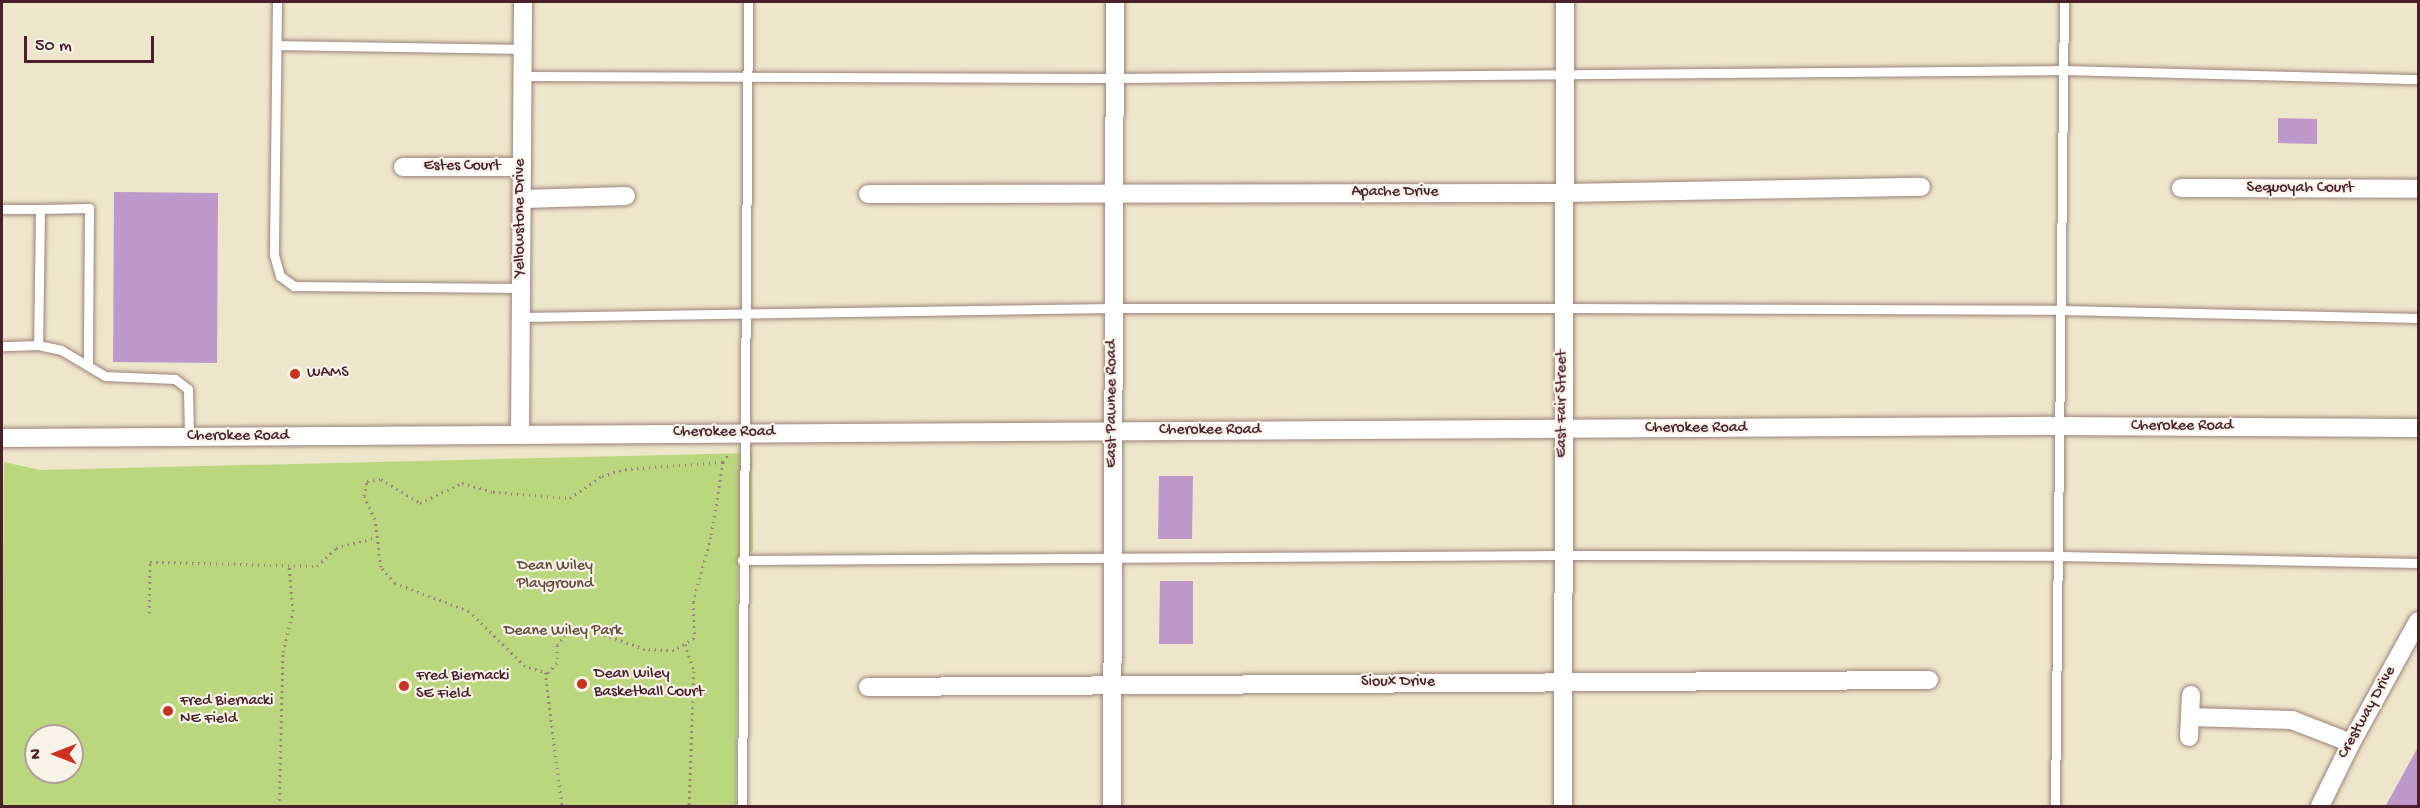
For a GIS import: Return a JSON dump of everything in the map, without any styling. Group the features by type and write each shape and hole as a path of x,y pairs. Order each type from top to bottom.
{"street":[{"name":"Yellowstone Drive","path":"520,434 523,2"},
{"name":"East Pawnee Road","path":"1112,807 1115,2"},
{"name":"East Fair Street","path":"1563,807 1565,2"},
{"name":"Estes Court","path":"403,167 521,166"},
{"name":"Apache Drive","path":"868,194 1564,193 1922,187"},
{"name":"Sequoyah Court","path":"2181,189 2418,189"},
{"path":"522,199 626,196"},
{"name":"Cherokee Road","path":"2,438 2061,426 2418,428"},
{"name":"Crestway Drive","path":"2320,807 2350,743 2418,621"},
{"name":"Sioux Drive","path":"868,687 1929,680"},
{"path":"2189,737 2191,695"},
{"path":"2190,717 2292,720 2350,743"}],"lane":[{"path":"277,2 274,255 280,276 294,286 521,288"},
{"path":"742,807 742,560 748,2"},
{"path":"2055,807 2064,2"},
{"path":"277,45 523,49"},
{"path":"522,76 1115,78 2063,70 2418,79"},
{"path":"2,209 89,208 88,365"},
{"path":"38,345 40,209"},
{"path":"521,317 1113,308 1563,308 2062,310 2418,318"},
{"path":"2,346 38,345 61,350 105,376 175,379 188,389 189,438"},
{"path":"742,560 1564,555 2059,556 2418,563"}],"path":[{"path":"545,672 557,663 557,645 569,630 580,626 645,649 674,650 694,638 693,602 711,537 723,462 743,433"},
{"path":"545,672 525,666 469,611 395,583 381,567 375,519 364,496 367,482 381,479 420,503 462,483 493,492 570,498 602,476 625,469 723,462"},
{"path":"149,613 150,562 317,566 336,548 377,537"},
{"path":"279,807 283,652 293,611 289,565"},
{"path":"685,644 694,671 689,807"},
{"path":"545,672 562,807"}],"green space":[{"name":"Deane Wiley Park","path":"752,453 753,550 738,559 736,806 2,806 4,462 40,470"}],"building":[{"path":"2278,118 2317,119 2317,144 2278,143"},
{"path":"114,192 218,193 217,363 113,362"},
{"path":"1159,476 1193,476 1192,539 1158,539"},
{"path":"1160,581 1193,581 1193,644 1159,644"},
{"path":"2418,747 2418,807 2385,807"}],"place":[{"name":"WAMS","path":"295,374"},
{"name":"Dean Wiley Basketball Court","path":"582,684"},
{"name":"Fred Biernacki SE Field","path":"404,686"},
{"name":"Fred Biernacki NE Field","path":"168,711"}],"park label":[{"name":"Dean Wiley Playground","path":"555,576"}]}
